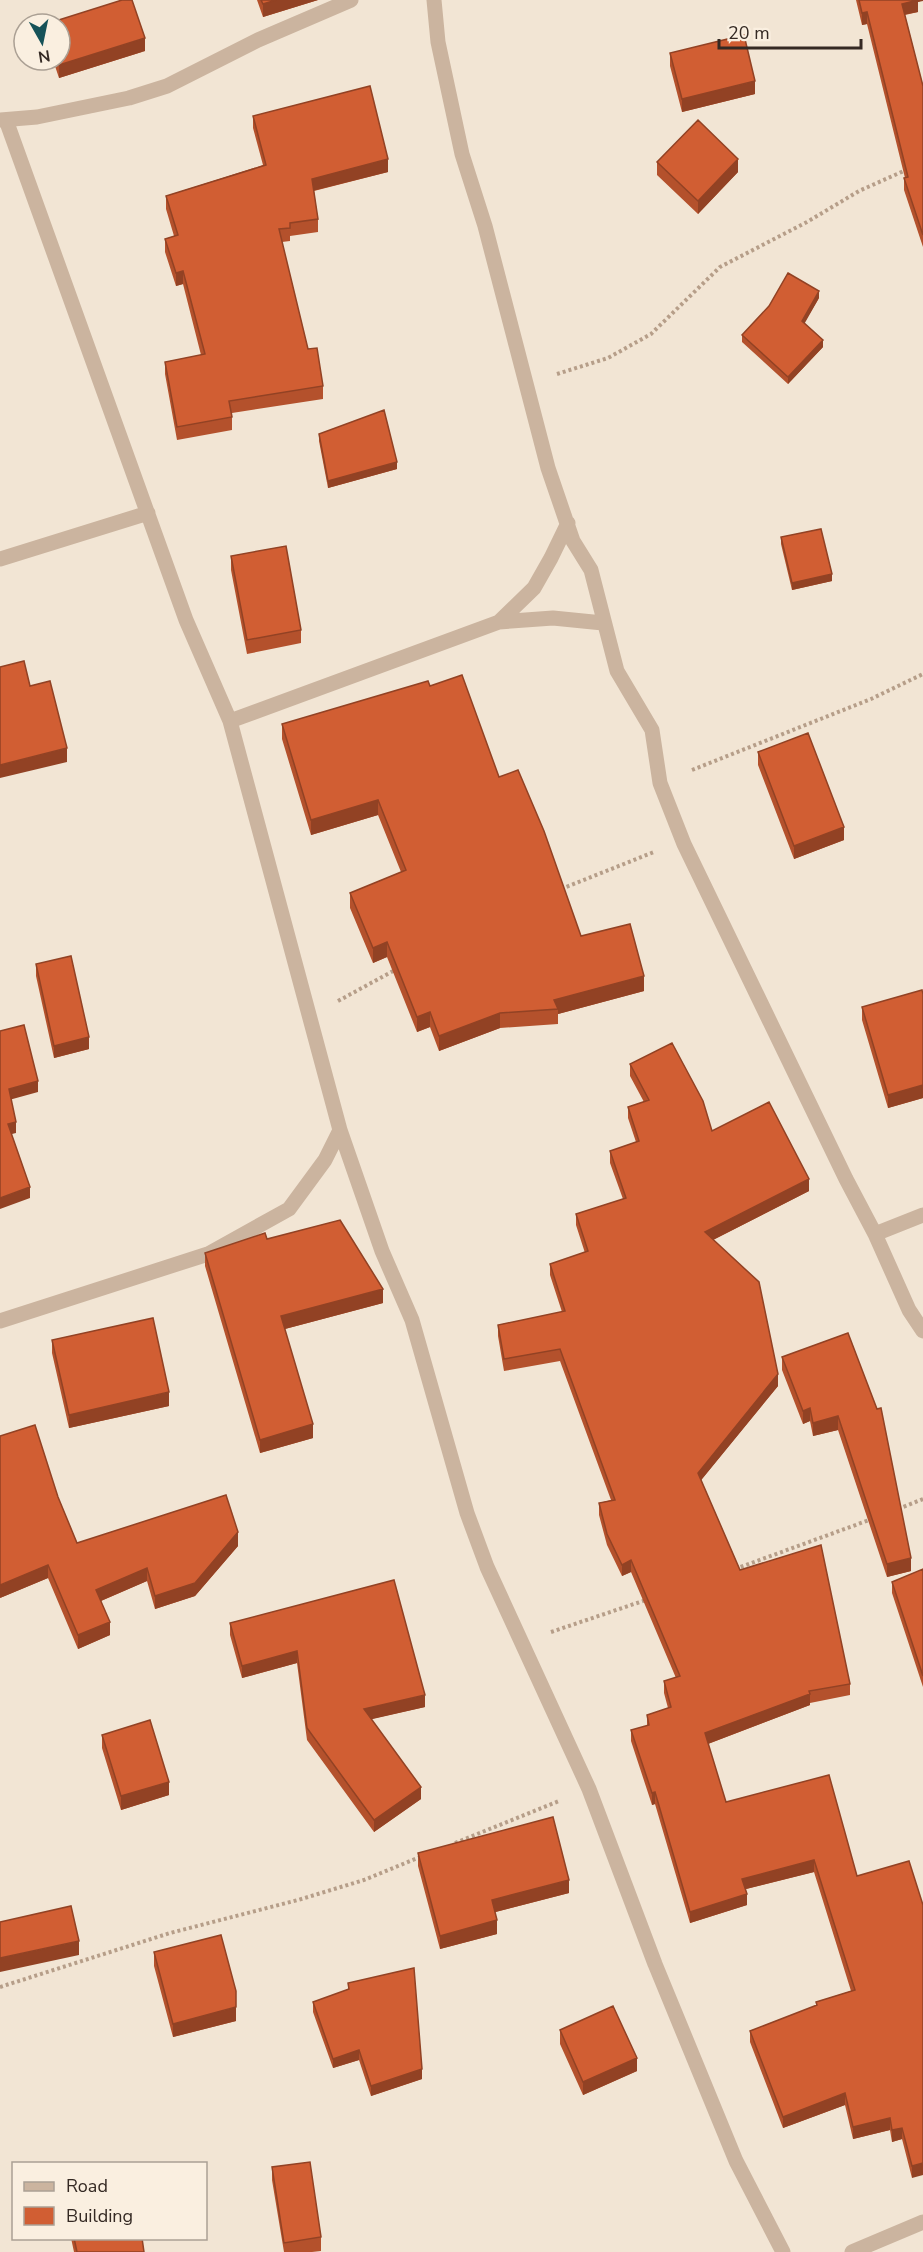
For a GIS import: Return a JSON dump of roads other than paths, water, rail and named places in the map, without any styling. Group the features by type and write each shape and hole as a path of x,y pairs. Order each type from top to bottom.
{"street":[{"path":"351,0 258,40 167,86 129,98 37,117 3,120 186,620 230,722 340,1130 382,1251 412,1320 467,1513 487,1567 590,1789 655,1964 736,2161 783,2252"},
{"path":"434,0 438,42 462,154 485,226 548,468 573,541 591,570 617,671 652,730 660,783 684,844 841,1169 875,1234 909,1310 923,1330"},
{"path":"0,559 148,513"},
{"path":"499,622 534,588 552,558 568,523"},
{"path":"230,722 499,622 553,618 603,623"},
{"path":"0,1321 208,1254 289,1209 325,1160 340,1130"},
{"path":"875,1234 923,1215"},
{"path":"852,2252 923,2222"}]}
